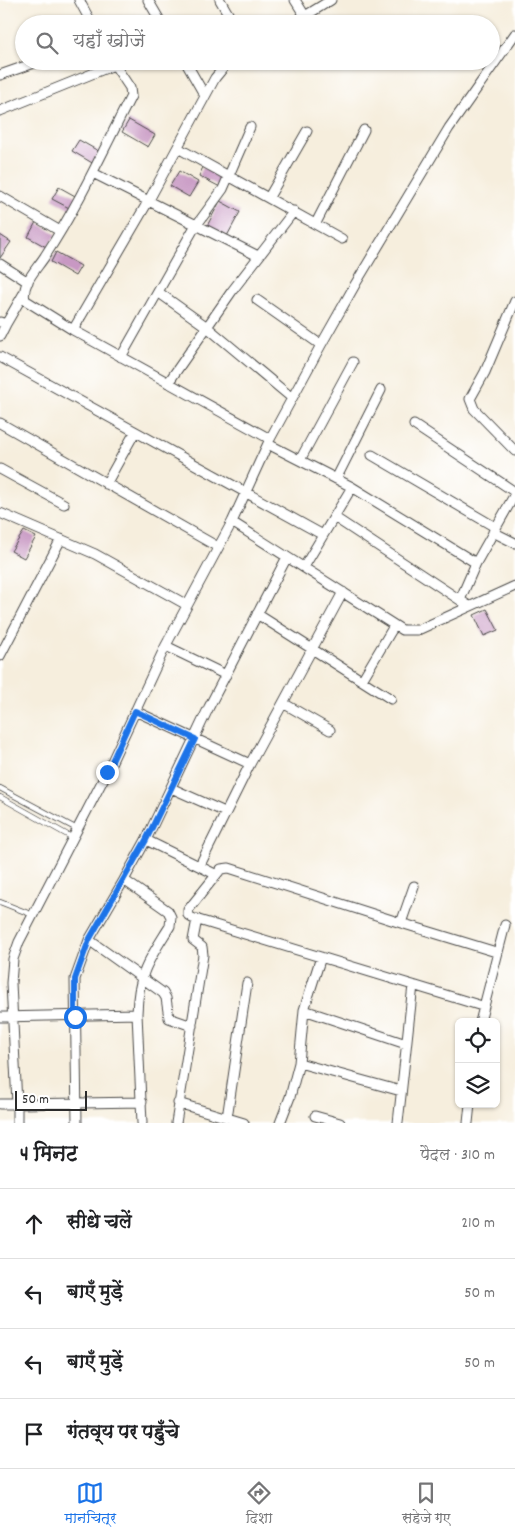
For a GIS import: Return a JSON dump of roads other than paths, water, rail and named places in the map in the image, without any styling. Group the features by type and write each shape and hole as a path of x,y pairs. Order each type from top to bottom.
{"street":[{"path":"79,0 87,15"},
{"path":"148,0 157,15"},
{"path":"220,0 229,15"},
{"path":"295,0 304,15"},
{"path":"307,15 331,0"},
{"path":"500,55 515,34"},
{"path":"0,76 16,70"},
{"path":"0,111 97,70"},
{"path":"0,336 3,323 24,293 28,282 93,173 106,142 131,96 130,88 118,70"},
{"path":"190,70 205,96"},
{"path":"73,330 149,200 215,78 222,70"},
{"path":"17,1123 13,959 166,646 232,522 269,441 292,398 356,283 449,128 490,70"},
{"path":"121,357 197,225 230,175 250,127"},
{"path":"316,223 364,130"},
{"path":"269,197 307,131"},
{"path":"178,148 342,238"},
{"path":"93,173 258,256"},
{"path":"0,196 60,231"},
{"path":"168,383 258,256 294,210"},
{"path":"0,264 28,282"},
{"path":"158,292 207,327 292,398"},
{"path":"24,293 25,300 73,330 300,460 352,486 476,562"},
{"path":"257,300 321,345"},
{"path":"515,301 485,372 470,399 474,409 515,451"},
{"path":"0,356 323,535"},
{"path":"300,460 353,362"},
{"path":"336,478 381,390"},
{"path":"0,423 218,547"},
{"path":"414,425 515,493 476,562 460,600"},
{"path":"106,484 136,432"},
{"path":"372,455 515,543"},
{"path":"0,468 64,504"},
{"path":"304,567 352,486"},
{"path":"0,513 96,554 187,605"},
{"path":"334,517 469,606"},
{"path":"232,522 402,630 418,630 515,586"},
{"path":"0,656 61,539"},
{"path":"77,1123 75,979 89,940 146,840 226,674 287,557"},
{"path":"200,865 250,764 343,592"},
{"path":"257,614 391,698"},
{"path":"362,680 394,626"},
{"path":"166,646 226,674"},
{"path":"283,703 330,730"},
{"path":"135,711 250,764"},
{"path":"171,788 225,812"},
{"path":"146,840 215,874"},
{"path":"482,1006 197,920 188,914 188,910 215,874 221,869 229,868 496,952"},
{"path":"124,880 168,911 171,917 170,926 140,977 138,990 137,1014 142,1123"},
{"path":"401,923 414,886"},
{"path":"176,1123 204,950 202,946 193,940 197,920"},
{"path":"480,1018 496,952 505,925"},
{"path":"89,940 166,998 169,1018 192,1026"},
{"path":"280,1123 290,1097 299,1062 304,1010 321,957"},
{"path":"227,1118 248,983"},
{"path":"398,1123 413,985"},
{"path":"304,1010 406,1044"},
{"path":"0,1017 75,1017 137,1014"},
{"path":"299,1062 401,1092"},
{"path":"0,1104 142,1102"},
{"path":"178,1103 244,1123"},
{"path":"468,1123 470,1108"},
{"path":"315,1116 340,1123"}],"lane":[{"path":"0,788 77,829"},
{"path":"0,797 73,838"},
{"path":"0,902 33,915"}]}
